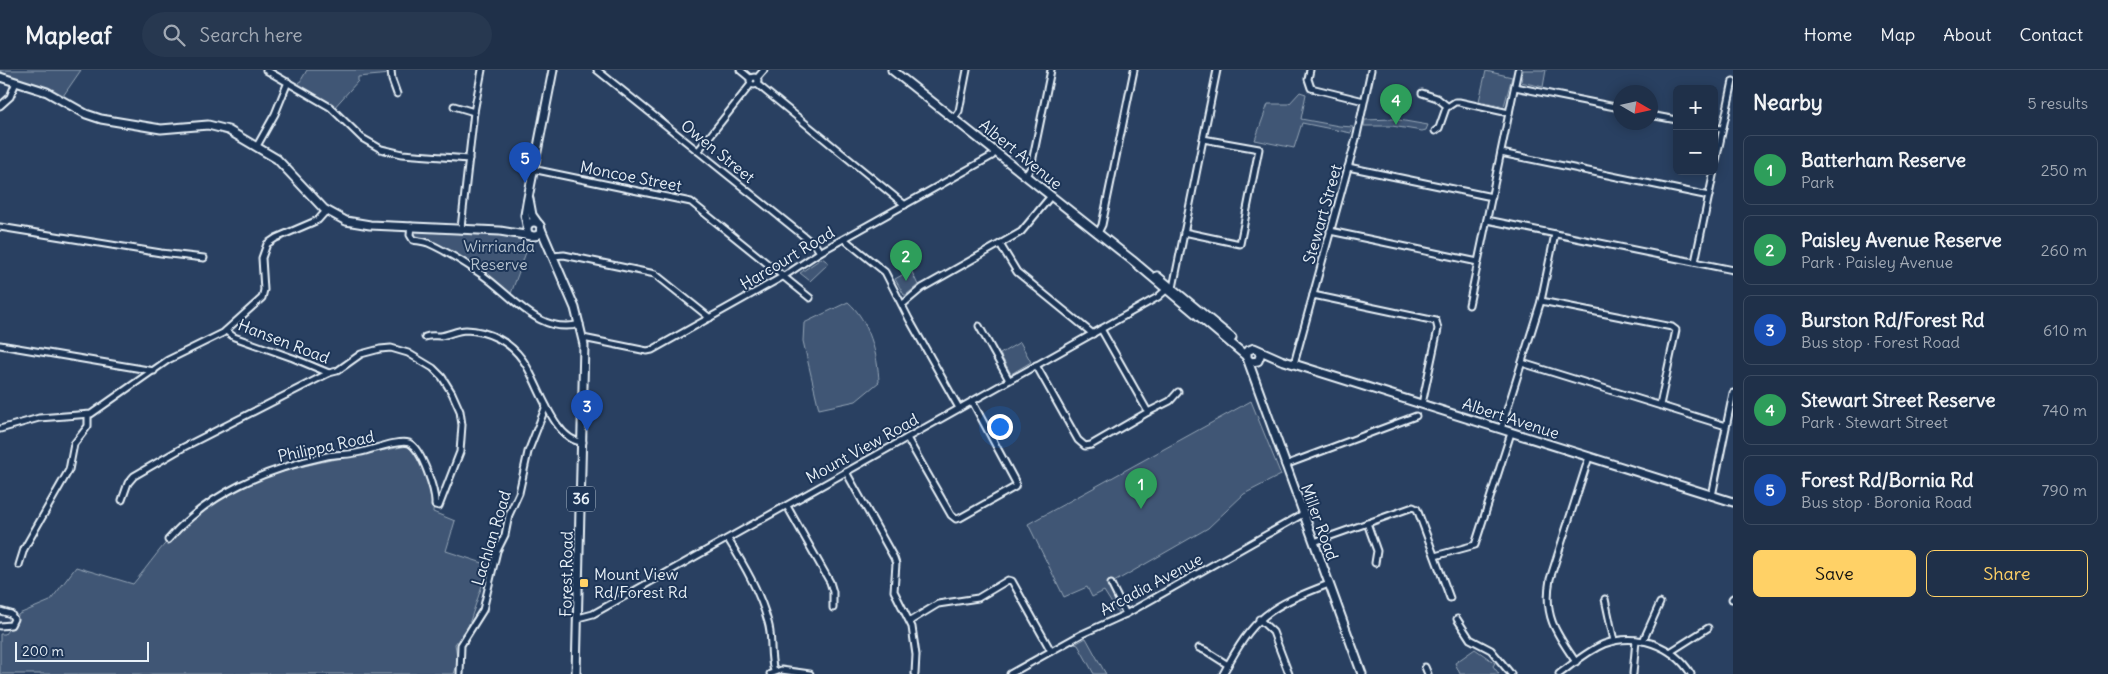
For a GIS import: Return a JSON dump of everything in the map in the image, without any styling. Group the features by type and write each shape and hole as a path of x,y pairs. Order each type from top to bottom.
{"main road":[{"name":"36","path":"531,236 527,233 525,215 532,169 553,70"},
{"name":"Albert Avenue","path":"892,70 1169,289 1247,354"},
{"path":"0,78 47,92 95,118 161,129 202,125 217,126 233,132 282,163 326,212 356,224 461,228 531,236 538,235 539,225 530,222 527,226 500,231"},
{"name":"36","path":"528,193 532,215 539,225"},
{"name":"Forest Road","path":"539,225 581,324 585,352 576,674"},
{"name":"Forest Road","path":"531,236 542,244 551,256"},
{"path":"1254,348 1258,357 1251,362 1247,354 1254,348"},
{"name":"Miller Road","path":"1247,354 1253,378 1362,674"},
{"name":"Albert Avenue","path":"1258,357 1281,360 1733,502"},
{"name":"Miller Road","path":"1253,378 1258,357"}],"street":[{"path":"266,70 330,107 362,138 381,149 402,154 469,159"},
{"path":"391,70 397,94"},
{"path":"461,228 474,112 482,70"},
{"name":"Owen Street","path":"598,70 816,246 820,252"},
{"path":"740,70 905,205"},
{"path":"698,151 764,70"},
{"path":"954,118 958,111 967,70"},
{"path":"1026,176 1031,167 1051,70"},
{"path":"1098,233 1102,225 1134,70"},
{"path":"1169,289 1176,273 1218,70"},
{"path":"1310,70 1308,78 1311,88 1364,101"},
{"name":"Stewart Street","path":"1294,364 1348,167 1370,70"},
{"path":"1469,305 1518,70"},
{"path":"1718,150 1733,81"},
{"path":"0,106 10,97 16,82"},
{"path":"257,146 275,114 288,82"},
{"path":"1515,86 1613,107"},
{"path":"1422,93 1438,98 1447,106"},
{"path":"1447,106 1459,102 1510,113"},
{"path":"454,106 474,112"},
{"path":"1435,131 1439,128 1447,106"},
{"path":"1658,116 1673,119"},
{"path":"1718,128 1722,129"},
{"path":"1184,232 1240,244 1244,225 1259,149 1203,139"},
{"name":"Harcourt Road","path":"583,338 649,351 784,276 820,252 995,152"},
{"path":"1501,153 1709,196"},
{"path":"1348,167 1492,197"},
{"name":"Moncoe Street","path":"532,169 686,200 696,205 810,298"},
{"path":"1695,262 1713,175"},
{"path":"903,304 922,288 1021,232 1051,196"},
{"name":"Hansen Road","path":"326,212 318,220 267,244 262,258 264,290 262,298 226,331 234,338 293,358 329,373 337,371 369,351 391,348 419,358 442,377 457,404 462,432 458,458 441,504 438,506"},
{"path":"1487,220 1733,270"},
{"path":"410,226 410,234 413,240 428,243 479,273 512,301 536,316 558,326 569,327 581,324"},
{"path":"0,227 204,258"},
{"path":"1330,231 1478,262"},
{"path":"1500,429 1541,301 1555,234"},
{"path":"844,239 885,272 959,408"},
{"path":"1000,244 1017,272 1093,334"},
{"path":"551,256 564,254 655,274 710,318"},
{"name":"Mount View Road","path":"578,618 593,614 1093,334 1169,289"},
{"path":"1313,295 1436,321 1438,329 1422,404"},
{"path":"1541,301 1672,327 1676,330 1660,405"},
{"path":"979,326 1009,380"},
{"path":"1101,329 1148,412"},
{"path":"425,337 442,336 466,330 497,337 523,360 546,406 566,435 575,442 583,442"},
{"path":"0,429 39,418 81,416 98,411 168,360 226,331"},
{"path":"0,345 154,371"},
{"path":"1522,363 1660,405 1729,422"},
{"path":"1036,366 1078,440 1085,446 1091,445 1170,401 1178,392"},
{"path":"122,500 128,483 134,476 196,440 329,373"},
{"path":"1712,496 1729,422 1733,393"},
{"path":"907,438 951,515 956,519 1015,488 1016,483 972,401"},
{"name":"Lachlan Road","path":"460,674 461,645 480,617 484,607 494,562 505,535 509,515 518,496 528,452 546,406"},
{"path":"19,565 24,549 67,474 74,444 88,426 88,415"},
{"path":"1285,465 1416,416"},
{"path":"1435,556 1475,545 1511,433"},
{"name":"Philippa Road","path":"168,540 183,523 214,498 275,470 322,457 363,452 401,442 411,444 416,449 432,485 435,505 438,506"},
{"path":"1576,662 1554,631 1550,621 1547,600 1550,579 1589,457"},
{"path":"846,472 894,558 896,564 894,591 910,621 916,655 915,674"},
{"path":"787,506 830,582 833,592 833,608"},
{"path":"1314,542 1413,507 1417,509 1450,598"},
{"name":"Arcadia Avenue","path":"1010,674 1085,632 1126,614 1303,514"},
{"path":"1367,523 1377,550 1375,563"},
{"path":"728,538 760,599 769,623 772,641 772,673 781,670 810,674"},
{"path":"910,621 938,604 978,598 1008,580 1012,581 1051,651"},
{"path":"1111,584 1126,614"},
{"path":"1223,674 1246,634 1259,619 1289,599 1329,584"},
{"path":"1605,599 1614,641"},
{"path":"1643,641 1660,602"},
{"path":"0,611 10,614 14,619 11,624 0,626"},
{"path":"1259,619 1273,632 1289,674"},
{"path":"1456,619 1470,639 1490,650 1511,674"},
{"path":"1670,652 1708,628"},
{"path":"1559,674 1602,645 1614,641 1636,640 1657,645 1670,652 1691,674"},
{"path":"1633,674 1636,640"},
{"path":"1199,648 1228,665"},
{"path":"1425,667 1428,674"}],"green space":[{"path":"0,70 81,70 61,99 0,77"},
{"path":"307,70 391,70 391,74 358,77 358,81 333,109 297,87"},
{"path":"1523,70 1546,70 1543,87 1521,82"},
{"path":"1486,71 1512,77 1504,106 1479,101"},
{"path":"1300,92 1306,94 1301,119 1353,127 1351,133 1302,123 1294,148 1255,140 1268,104 1289,104"},
{"path":"1393,119 1428,125 1426,130 1422,131 1392,126 1364,126 1365,120"},
{"name":"Wirrianda Reserve","path":"411,226 532,236 509,299 488,280 464,263 439,249 413,240"},
{"path":"822,258 829,263 810,281 800,273"},
{"path":"911,270 918,285 904,295 895,279"},
{"path":"848,302 862,318 867,328 877,361 879,382 856,401 819,409 803,341 804,323"},
{"path":"1020,342 1031,362 1011,374 1000,354"},
{"path":"1251,401 1281,475 1244,494 1208,528 1114,582 1127,609 1118,613 1104,591 1092,597 1087,587 1064,597 1028,524"},
{"path":"407,446 419,462 429,484 434,498 433,512 455,521 446,551 489,565 468,627 455,644 458,662 454,674 0,674 0,634 5,634 19,614 50,601 76,567 133,584 175,532 207,507 233,491 260,479 288,470"},
{"path":"1086,638 1106,674 1094,674 1078,645 1075,644"},
{"path":"1475,649 1495,663 1493,666 1499,674 1460,674 1455,663"}],"place":[{"name":"Stewart Street Reserve","path":"1396,125"},
{"name":"Forest Rd/Bornia Rd","path":"525,183"},
{"name":"Paisley Avenue Reserve","path":"906,281"},
{"name":"Burston Rd/Forest Rd","path":"587,431"},
{"name":"Batterham Reserve","path":"1141,509"},
{"name":"Mount View Rd/Forest Rd","path":"584,583"}]}
